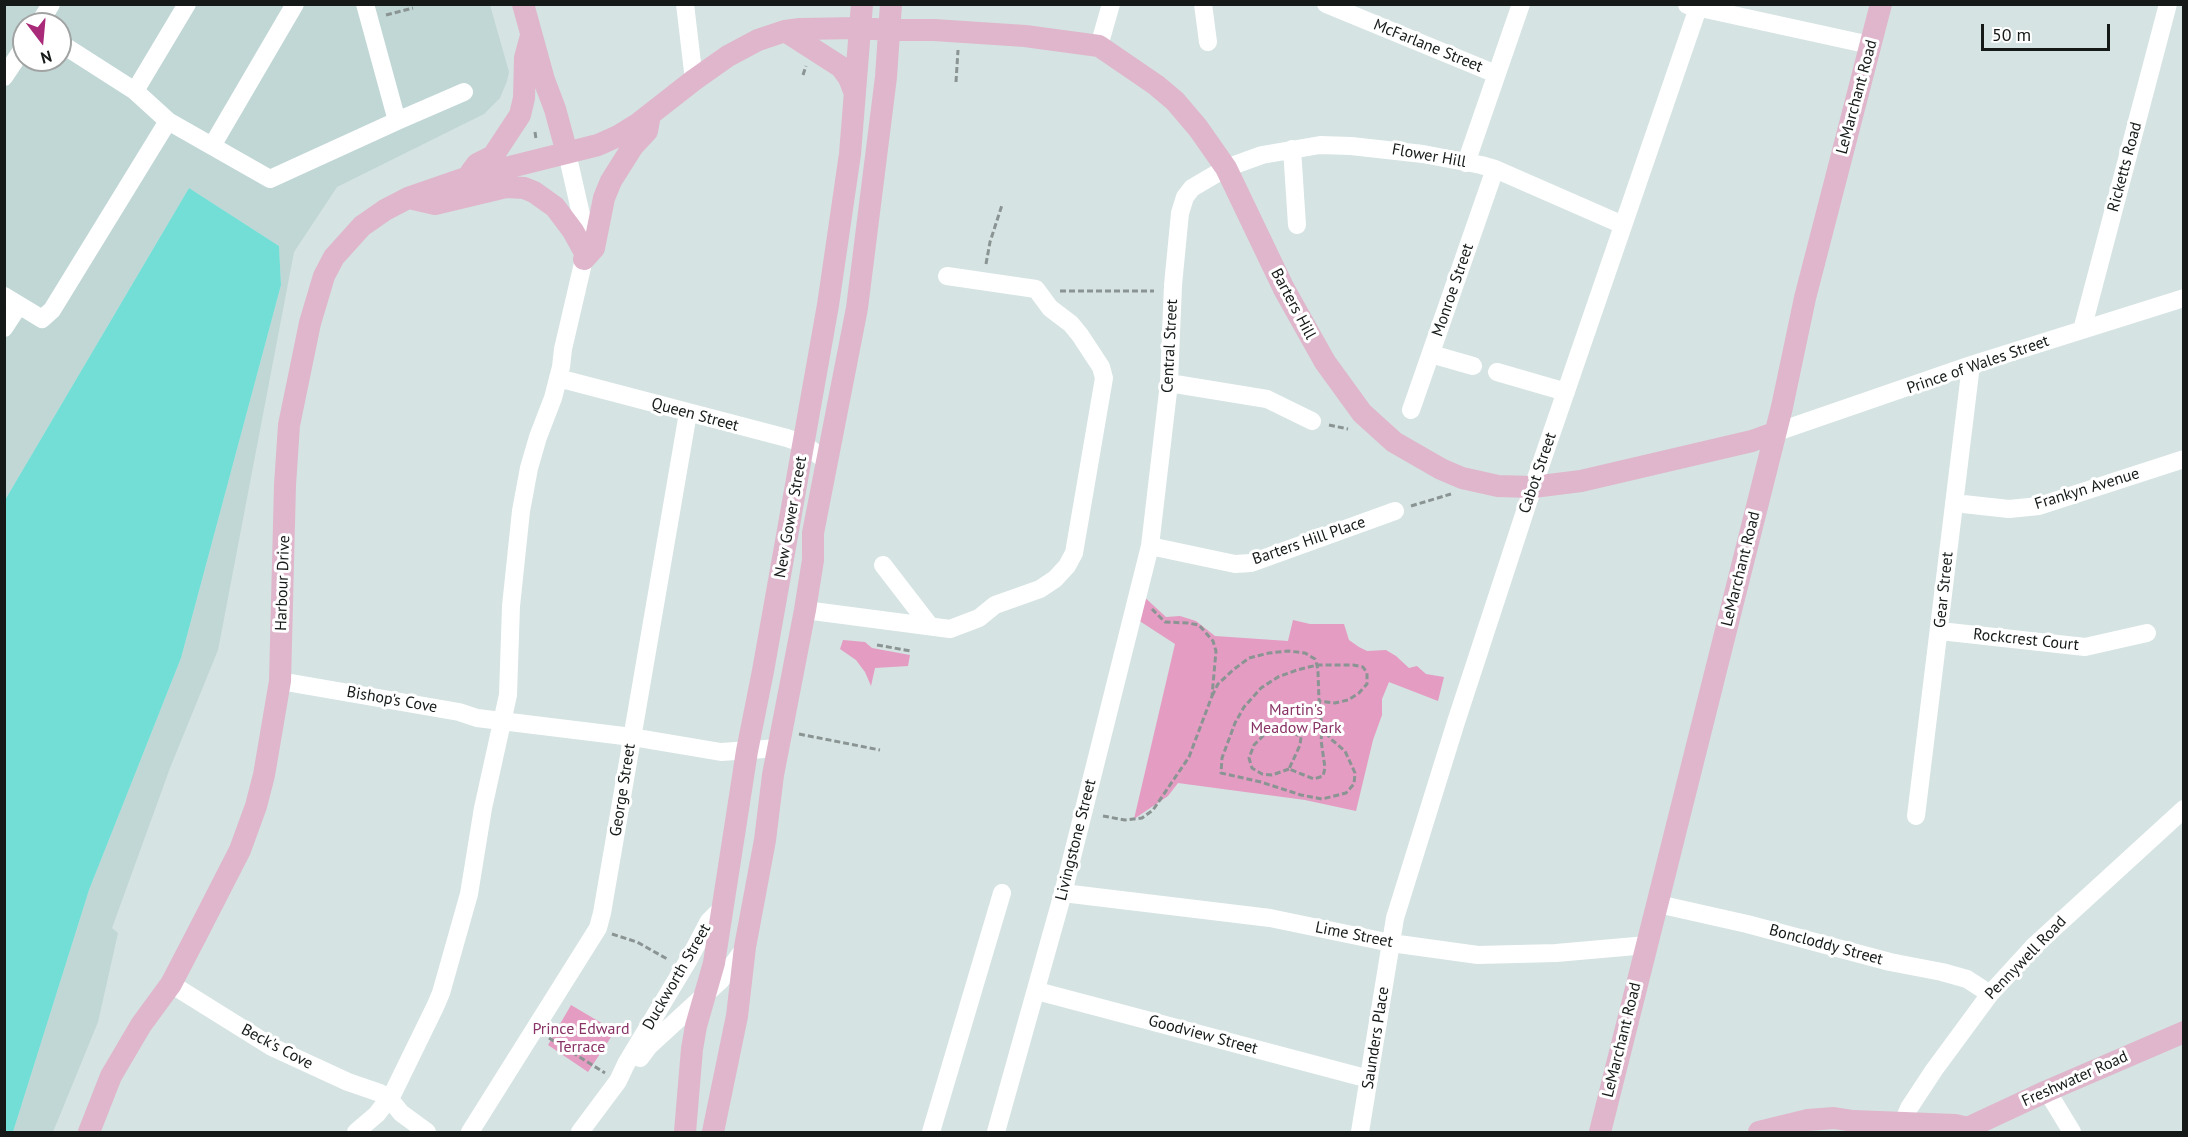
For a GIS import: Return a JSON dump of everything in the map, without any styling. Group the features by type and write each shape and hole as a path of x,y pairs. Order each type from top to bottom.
{"main road":[{"path":"523,4 567,153"},
{"name":"New Gower Street","path":"686,1132 692,1049 696,1026 714,963 747,751 828,305 850,154 856,55 862,4"},
{"name":"New Gower Street","path":"713,1132 737,1016 745,947 784,740 813,560 813,533 857,308 886,77 891,4"},
{"name":"LeMarchant Road","path":"1600,1132 1782,407 1804,298 1881,4"},
{"name":"Barters Hill","path":"694,80 744,47 785,31 860,28 934,30 1099,46 1136,70 1175,101 1198,128 1226,168 1284,289 1324,362 1362,413 1394,442 1441,469 1498,486 1533,487 1592,478 1752,441 1774,433"},
{"path":"785,31 841,67 849,78 855,93"},
{"path":"466,178 477,164 493,156 520,115 524,98 525,58 531,36"},
{"name":"Harbour Drive","path":"88,1132 124,1051 171,984 240,850 264,775 280,681 285,485 289,425 310,323 324,276 334,257 347,240 369,220 408,198 466,178 598,145 618,136 650,115 694,80"},
{"path":"408,198 435,204 506,187 524,188 534,192 555,207 569,224 584,255 594,248 604,198 611,181 633,146 647,131 650,115"},
{"name":"Freshwater Road","path":"1759,1132 1808,1119 1834,1118 1900,1128 1955,1125 1964,1130 2047,1091 2184,1032"}],"street":[{"path":"135,91 187,4"},
{"path":"212,146 296,4"},
{"path":"685,4 694,80"},
{"path":"1099,46 1111,4"},
{"path":"1203,4 1208,42"},
{"name":"McFarlane Street","path":"1326,4 1496,74"},
{"path":"1466,163 1521,4"},
{"name":"Ricketts Road","path":"2082,330 2168,4"},
{"path":"1693,6 1870,45"},
{"name":"Cabot Street","path":"1391,943 1395,918 1452,733 1623,225 1693,6"},
{"path":"371,11 397,121"},
{"path":"72,51 135,91 168,122 270,179 464,92"},
{"path":"4,328 12,301 42,319 52,310 168,122"},
{"name":"Flower Hill","path":"1226,168 1262,155 1320,145 1423,154 1495,169 1623,225"},
{"path":"1292,149 1297,225"},
{"path":"356,1132 376,1114 400,1080 441,993 469,894 483,808 508,695 511,606 521,511 537,437 558,378 584,255 582,219 567,153"},
{"name":"Central Street","path":"1150,546 1169,383 1173,285 1180,213 1185,197 1192,188 1226,168"},
{"name":"Monroe Street","path":"1411,410 1495,169"},
{"path":"805,610 950,629 960,627 986,614 995,604 1040,589 1067,566 1074,554 1104,378 1101,367 1071,324 1050,308 1036,289 947,276"},
{"name":"Prince of Wales Street","path":"1774,433 1971,365 2184,298"},
{"path":"1431,354 1473,366"},
{"name":"Gear Street","path":"1916,816 1971,365"},
{"path":"1497,372 1566,392"},
{"name":"Queen Street","path":"558,378 804,444 826,461"},
{"path":"1169,383 1267,399 1312,421"},
{"name":"George Street","path":"470,1132 598,928 688,413"},
{"name":"Frankyn Avenue","path":"1954,503 2009,509 2039,506 2184,459"},
{"name":"Barters Hill Place","path":"1150,546 1235,564 1251,563 1395,511"},
{"name":"Livingstone Street","path":"996,1132 1063,893 1150,546"},
{"path":"883,565 930,626"},
{"name":"Rockcrest Court","path":"1940,631 2085,647 2147,633"},
{"name":"Bishop's Cove","path":"280,681 504,721 632,737 721,752 747,751 784,740"},
{"name":"Pennywell Road","path":"1900,1128 1934,1070 1990,994 2033,947 2184,809"},
{"path":"931,1132 1002,893"},
{"name":"Lime Street","path":"1063,893 1270,918 1391,943 1478,955 1516,955 1647,945"},
{"name":"Boncloddy Street","path":"1658,904 1747,924 1890,962 1942,972 1967,979 1990,994"},
{"name":"Duckworth Street","path":"580,1132 612,1077 626,1064 709,921 722,908"},
{"name":"Saunders Place","path":"1360,1132 1391,943"},
{"name":"Duckworth Street","path":"612,1077 636,1064 649,1046 732,968 745,947"},
{"name":"Beck's Cove","path":"171,984 272,1047 389,1098"},
{"name":"Goodview Street","path":"1037,991 1369,1079"},
{"path":"2047,1091 2072,1132"},
{"path":"389,1098 401,1113 427,1132"}],"path":[{"path":"371,11 413,8"},
{"path":"535,132 536,139"},
{"path":"984,281 990,242 1002,205"},
{"path":"1052,291 1154,291"},
{"path":"1395,511 1451,494"},
{"path":"1149,605 1165,622 1199,626 1213,641 1216,651 1212,696"},
{"path":"877,645 911,651"},
{"path":"1102,816 1125,820 1142,818 1153,810 1189,757 1218,684 1250,658 1288,651 1305,653 1315,659 1317,665 1321,740 1325,768 1323,776 1314,779 1289,769 1272,775 1262,774 1252,768 1249,758 1254,745 1263,736 1277,732 1292,732 1301,736 1300,745 1289,769"},
{"path":"1319,701 1335,703 1348,700 1359,693 1367,684 1364,667 1317,665 1278,677 1261,688 1244,707 1235,723 1222,758 1221,773 1322,799 1346,793 1354,784 1355,773 1344,751 1322,728"},
{"path":"784,740 880,750"},
{"path":"611,933 637,942 673,963"},
{"path":"547,1036 612,1077"}],"shaded area":[{"path":"5,5 490,5 509,72 500,98 484,114 337,187 294,252 218,650 170,768 112,928 118,933 98,1022 53,1132 13,1132 89,890 181,658 281,285 279,246 189,188 5,500"}],"green space":[{"name":"Martin's Meadow Park","path":"1141,594 1166,617 1180,616 1196,621 1215,636 1288,641 1293,620 1310,624 1344,624 1349,640 1359,647 1367,651 1386,650 1409,668 1417,666 1426,674 1444,677 1438,701 1389,682 1382,699 1382,715 1373,740 1356,811 1305,800 1178,783 1168,796 1134,819 1175,644 1138,620"},
{"path":"843,640 865,642 872,648 910,655 908,666 875,668 871,686 856,660 840,649"},
{"name":"Prince Edward Terrace","path":"571,1005 615,1031 588,1072 548,1045"}],"water":[{"path":"189,188 279,246 281,285 181,658 89,890 13,1132 5,1132 5,500"}]}
